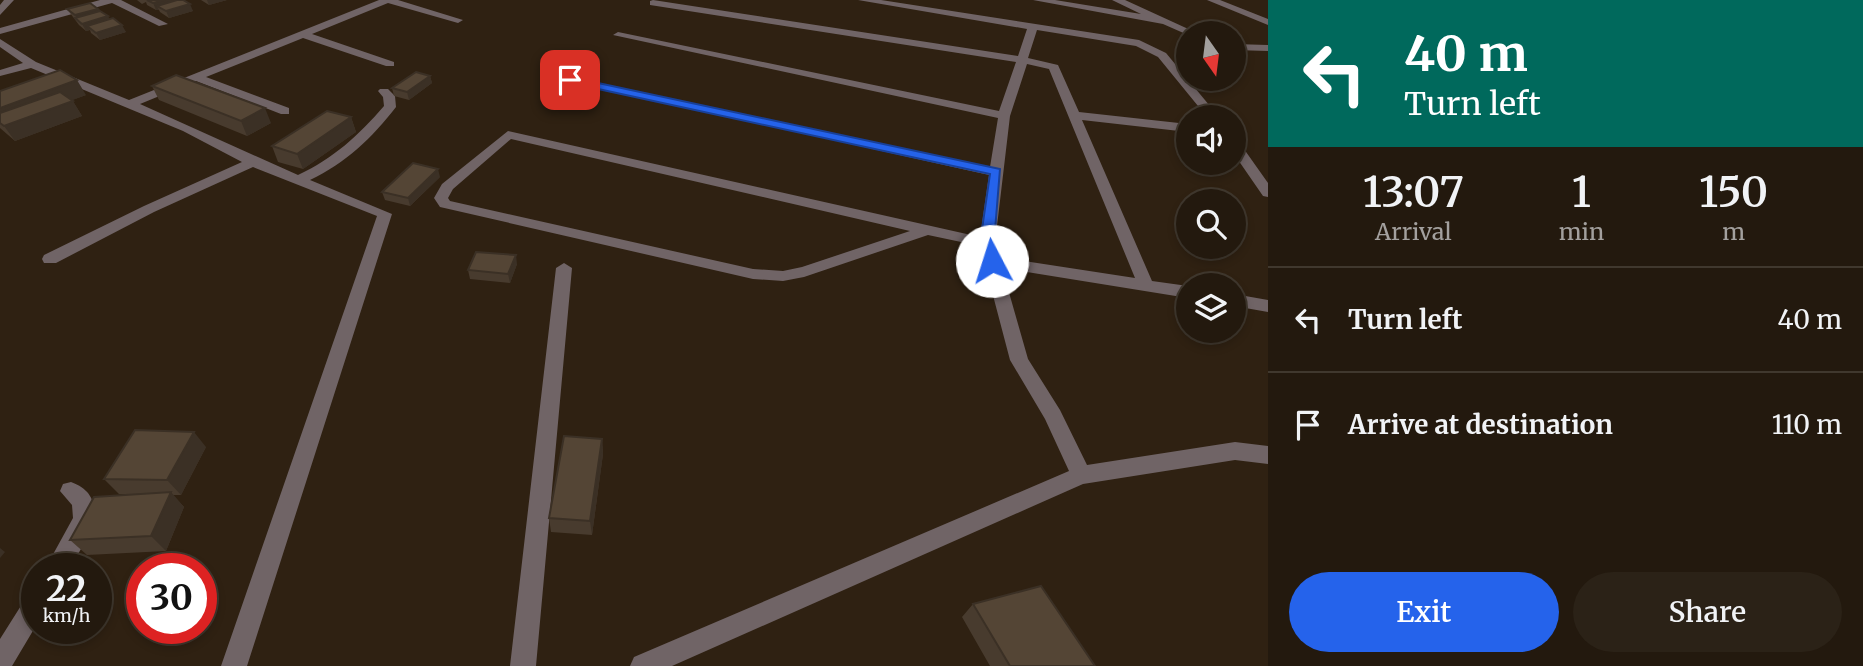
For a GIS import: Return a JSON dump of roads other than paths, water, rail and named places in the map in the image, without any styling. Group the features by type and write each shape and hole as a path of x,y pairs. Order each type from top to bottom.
{"street":[{"path":"0,12 9,0"},
{"path":"0,31 113,0 163,24"},
{"path":"127,105 387,0 458,20"},
{"path":"657,0 653,4 1040,62 1054,67 1146,285"},
{"path":"863,0 1139,43 1162,55 1203,105"},
{"path":"1038,0 1164,21"},
{"path":"1117,0 1176,26"},
{"path":"1212,0 1268,22"},
{"path":"1033,27 1004,116 989,252 1020,360 1054,416 1082,475"},
{"path":"303,34 390,64"},
{"path":"618,35 1004,116"},
{"path":"0,42 32,64 189,129 253,162 385,214 234,666"},
{"path":"1246,47 1268,48"},
{"path":"0,73 32,64"},
{"path":"198,78 285,111"},
{"path":"570,80 996,172"},
{"path":"299,180 336,164 350,153 390,107 384,91"},
{"path":"1074,115 1176,127"},
{"path":"927,230 804,272 783,276 763,275 457,208 445,204 441,198 447,187 508,135 927,230 989,252 1176,290"},
{"path":"50,258 253,162"},
{"path":"1246,162 1268,193"},
{"path":"523,666 564,268"},
{"path":"1246,302 1268,306"},
{"path":"643,666 1082,475 1235,451 1268,455"},
{"path":"66,553 82,526 87,510 82,498 71,491"},
{"path":"0,662 21,627"}]}
